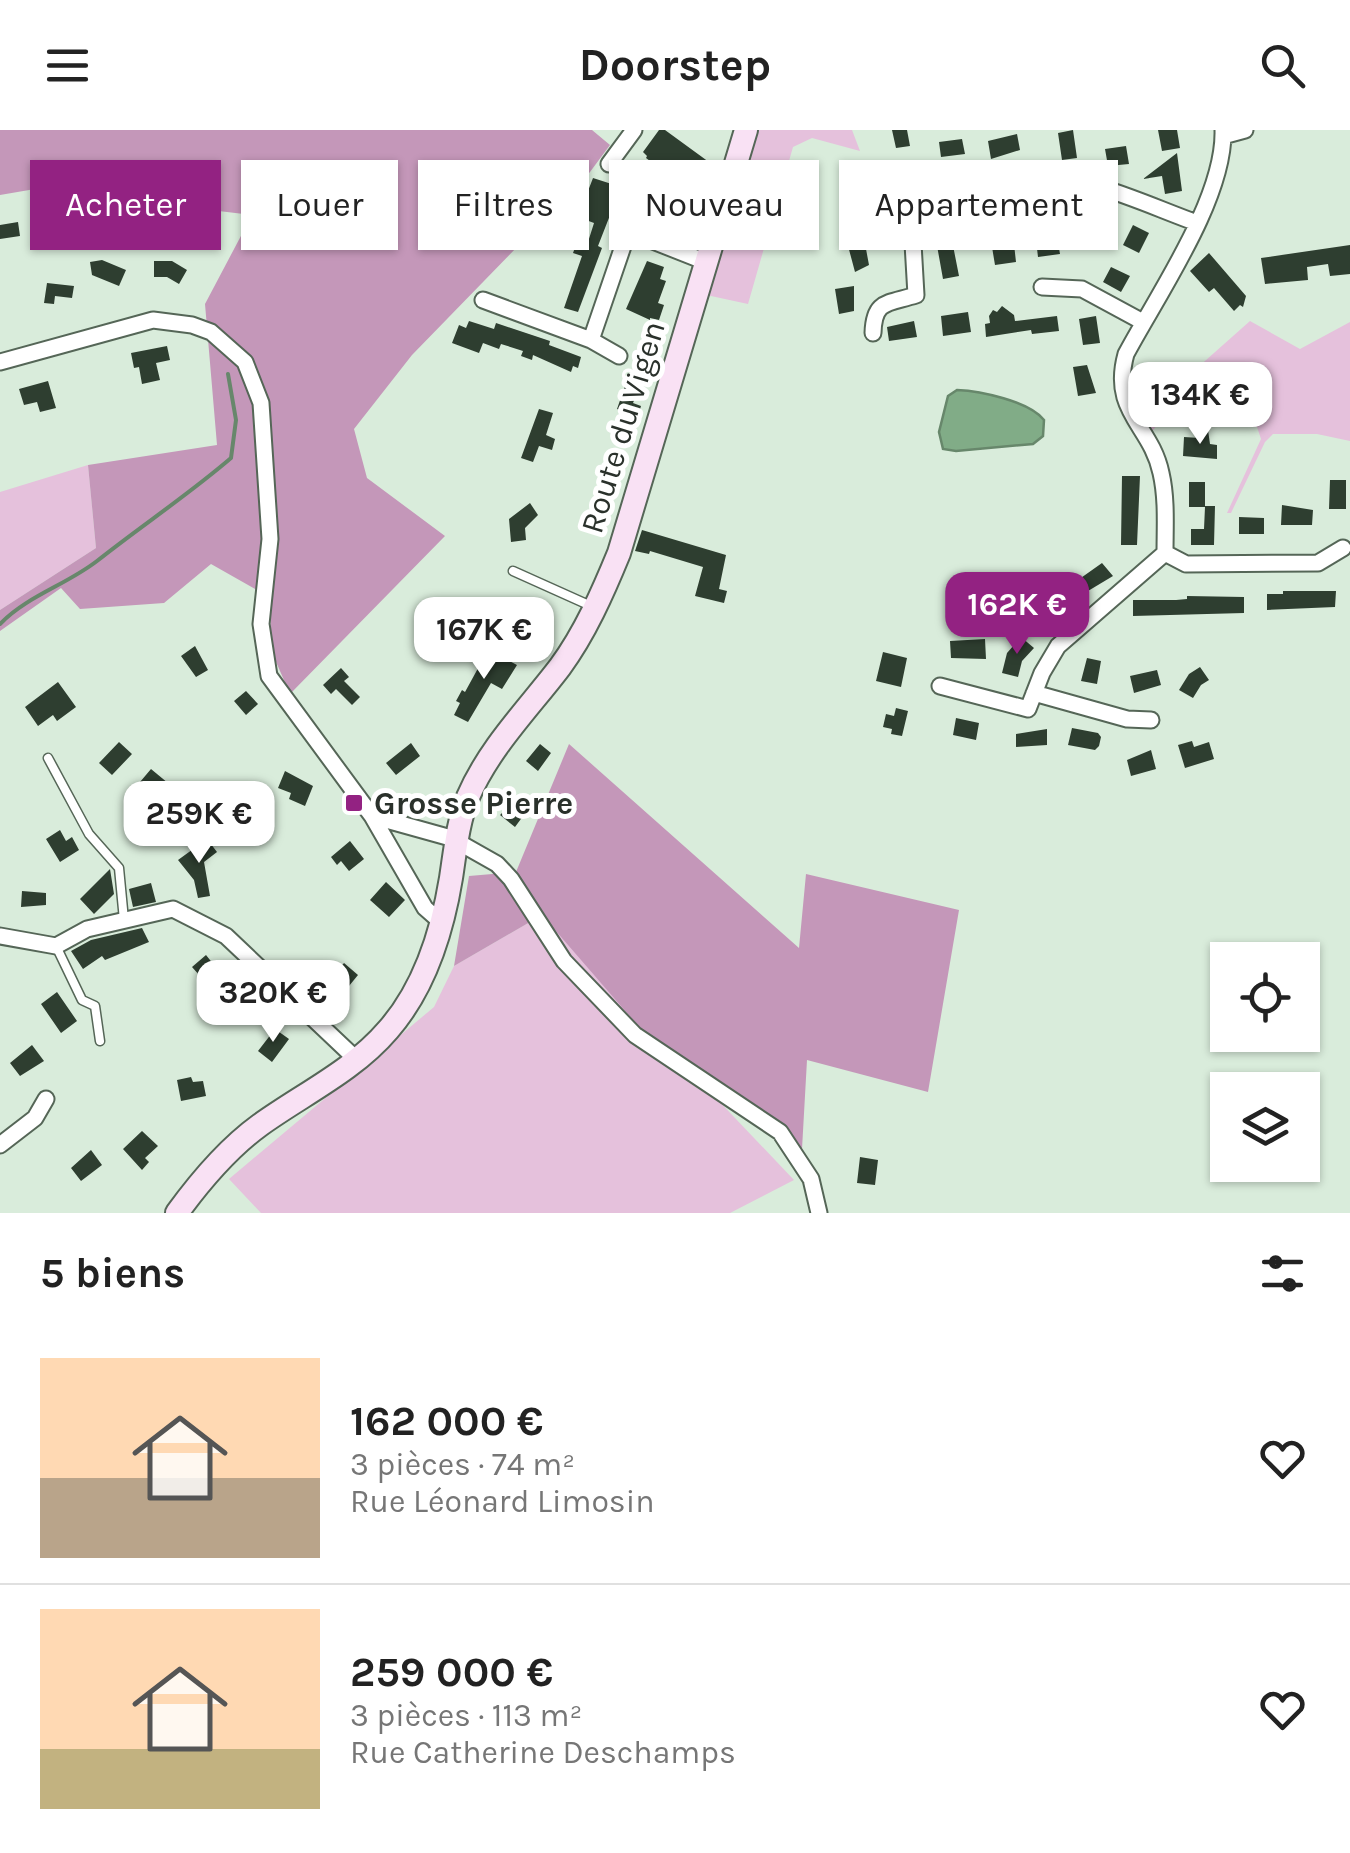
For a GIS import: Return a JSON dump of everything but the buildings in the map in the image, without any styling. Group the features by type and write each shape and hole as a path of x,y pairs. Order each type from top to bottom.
{"street":[{"path":"608,164 634,130"},
{"name":"Route du Vigen","path":"178,1213 201,1180 229,1151 356,1059 386,1032 415,994 442,923 466,801 483,764 563,663 619,553 746,130"},
{"path":"1165,553 1161,470 1147,439 1132,419 1121,372 1126,354 1197,224 1220,170 1223,133 1246,130"},
{"path":"873,334 874,314 880,306 916,295 911,209 914,186 938,190 1028,176 1068,178 1197,224"},
{"path":"591,340 631,224 706,262"},
{"path":"1042,287 1082,289 1143,322"},
{"path":"483,300 591,340 620,356"},
{"path":"0,362 152,320 192,325 210,332 245,362 261,404 270,539 261,624 269,676 372,816 425,908 442,923"},
{"path":"1165,553 1186,564 1318,563 1342,548"},
{"path":"940,686 1028,708 1058,646 1165,553"},
{"path":"1034,694 1128,718 1151,720"},
{"path":"372,816 457,841 497,864 564,961 635,1035 780,1132 810,1179 820,1213"},
{"path":"0,936 56,946 87,929 173,908 226,936 356,1059"},
{"path":"0,1145 35,1118 46,1099"}],"lane":[{"path":"513,571 594,608"},
{"path":"48,758 89,834 119,868 124,920"},
{"path":"56,946 82,1000 94,1006 100,1041"}],"shaded area":[{"path":"0,130 592,130 610,145 589,173 589,160 418,160 418,250 514,250 412,355 354,429 367,478 445,536 290,694 270,648 271,598 211,564 164,603 80,609 61,588 0,631 0,610 96,548 88,465 217,445 205,304 241,236 241,250 398,250 398,160 241,160 241,214 221,211 221,160 30,160 30,190 0,195"},
{"path":"748,130 852,130 860,151 812,138 793,147 789,160 740,160"},
{"path":"715,250 763,250 748,304 711,296 701,299"},
{"path":"1250,321 1300,349 1350,322 1350,441 1317,434 1273,434 1265,442 1231,513 1227,513 1261,439 1257,427 1157,425 1151,433 1143,416"},
{"path":"957,390 991,395 1027,407 1044,420 1043,436 1033,444 943,449 939,432 948,396"},
{"path":"88,465 96,548 0,610 0,492"},
{"path":"569,744 799,948 806,874 959,910 928,1092 807,1060 802,1149 784,1124 640,1028 542,915 454,966 469,876 516,872"},
{"path":"542,915 794,1180 730,1213 261,1213 229,1179 434,1007 454,966"}],"waterway":[{"path":"0,624 22,606 97,561 231,458 236,420 228,374"}],"place":[{"name":"Grosse Pierre","path":"354,803"}]}
